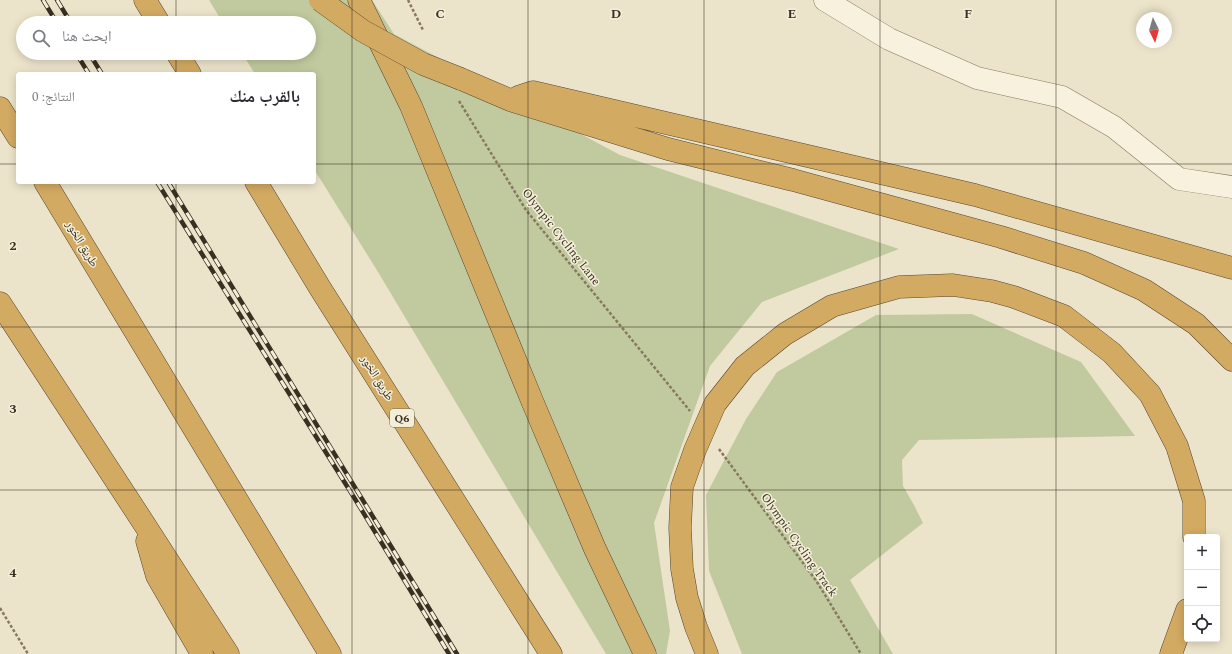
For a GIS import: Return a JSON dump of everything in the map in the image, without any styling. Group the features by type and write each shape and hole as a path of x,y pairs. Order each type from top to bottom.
{"highway":[{"path":"145,0 155,16"},
{"path":"320,0 363,31 423,64 459,89 510,100 668,148 793,180 993,235 1084,263 1151,294 1196,324 1232,360"},
{"path":"359,0 411,106 533,403 589,534 645,654"},
{"path":"181,60 189,72"},
{"path":"510,100 533,92 975,196 1232,268"},
{"path":"0,108 16,135"},
{"name":"طريق الخور","path":"46,184 330,654"},
{"name":"طريق الخور","path":"257,184 320,288 551,654"},
{"path":"707,654 686,598 682,569 680,528 682,487 695,450 715,404 745,366 785,334 832,306 899,287 952,285 992,291 1014,297 1064,316 1112,353 1150,394 1176,446 1194,501 1194,534"},
{"path":"0,303 228,654"},
{"path":"141,519 157,576 202,654"},
{"path":"1171,654 1184,618"}],"lane":[{"path":"825,0 889,39 977,78 1062,97 1114,128 1179,179 1232,187"}],"path":[{"path":"408,0 423,30"},
{"name":"Olympic Cycling Lane","path":"459,89 526,210 693,414"},
{"name":"Olympic Cycling Track","path":"718,449 816,582 861,654"},
{"path":"0,608 28,654"}],"green space":[{"path":"209,0 372,0 394,34 620,155 899,249 762,302 710,366 654,523 670,631 666,654 606,654 378,272 316,172 316,72 254,72 246,60 316,60 316,16 219,16"},
{"path":"972,314 1081,362 1135,436 919,440 902,460 903,486 923,523 850,580 893,654 742,654 709,571 706,495 746,419 777,372 876,315"}],"railway":[{"path":"43,0 53,16"},
{"path":"57,0 67,16"},
{"path":"80,60 88,72"},
{"path":"93,60 101,72"},
{"path":"158,184 355,499 449,654"},
{"path":"169,184 457,654"}]}
